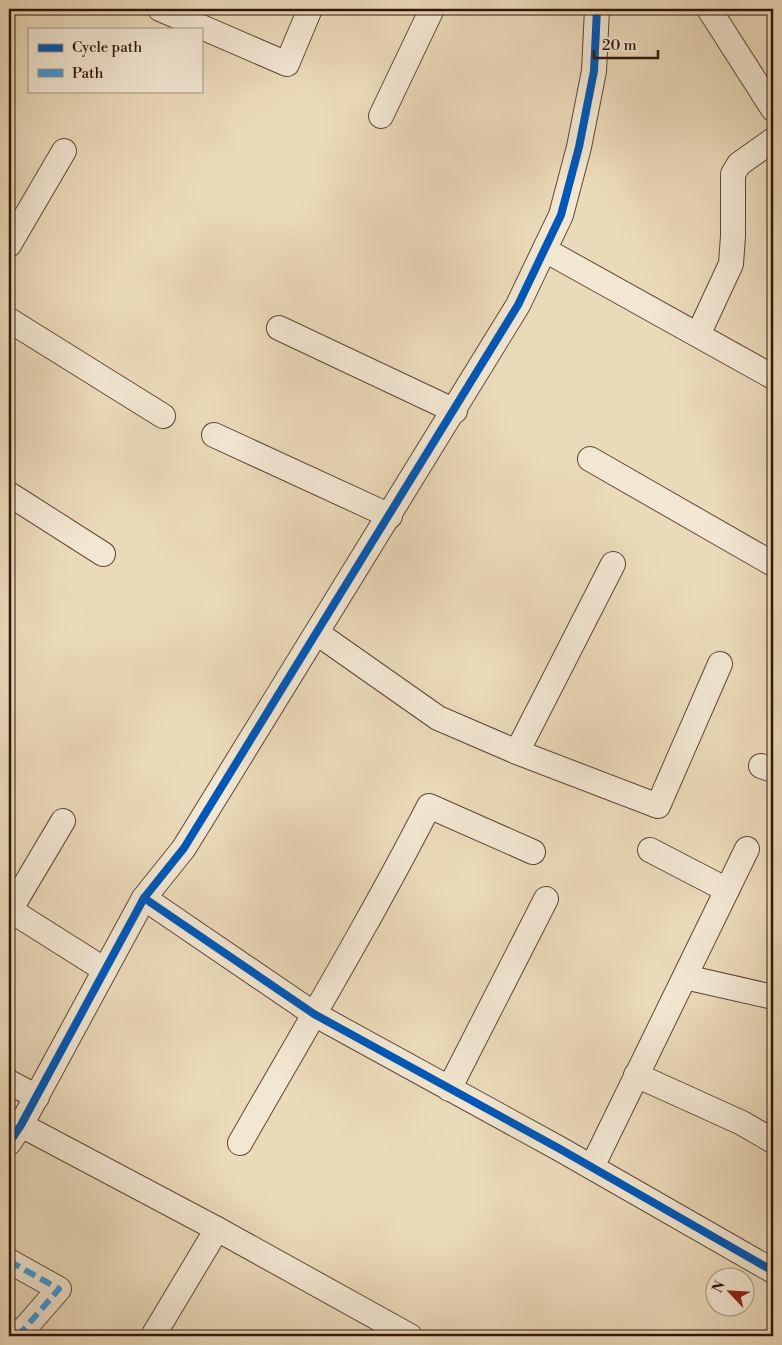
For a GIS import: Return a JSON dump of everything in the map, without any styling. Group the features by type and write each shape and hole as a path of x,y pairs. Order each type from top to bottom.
{"street":[{"path":"160,9 287,64 310,9"},
{"path":"381,116 432,9"},
{"path":"410,1336 217,1229 15,1134 37,1097 144,898 184,848 455,411 518,305 562,215 579,147 594,71 597,9"},
{"path":"709,9 773,109"},
{"path":"698,335 731,264 734,236 734,174 739,164 773,140"},
{"path":"9,246 64,151"},
{"path":"545,250 773,377"},
{"path":"9,320 163,416"},
{"path":"279,328 455,411"},
{"path":"214,435 390,516"},
{"path":"590,459 773,564"},
{"path":"9,494 103,554"},
{"path":"518,752 613,564"},
{"path":"317,633 438,718 518,752 658,806 720,664"},
{"path":"240,1143 314,1014 341,972 429,806 533,852"},
{"path":"62,821 10,911 105,970"},
{"path":"592,1168 748,849"},
{"path":"650,850 727,890"},
{"path":"144,898 314,1014 773,1271"},
{"path":"450,1089 546,899"},
{"path":"685,976 773,996"},
{"path":"636,1075 742,1123 773,1141"},
{"path":"9,1082 37,1097"},
{"path":"153,1336 217,1229"},
{"path":"9,1261 59,1289 18,1336"}],"marked path":[{"path":"9,1261 59,1289 18,1336"}],"cycle path":[{"path":"9,1143 21,1125 144,898 184,848 518,305 561,215 579,147 594,71 597,9"},
{"path":"144,898 314,1014 560,1149 773,1271"}]}
